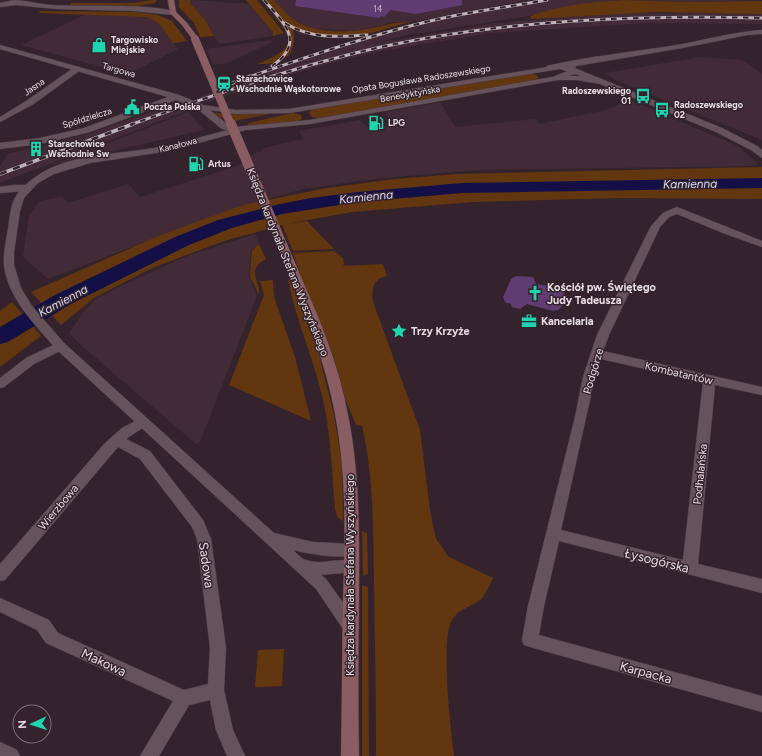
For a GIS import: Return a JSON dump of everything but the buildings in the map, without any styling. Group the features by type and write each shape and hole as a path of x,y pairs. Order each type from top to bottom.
{"main road":[{"path":"171,0 173,13"},
{"name":"Księdza kardynała Stefana Wyszyńskiego","path":"173,13 185,24 195,39 294,272 325,352 342,414 348,450 351,490 352,566 350,756"}],"street":[{"path":"3,3 18,1 48,7 146,9 173,13"},
{"path":"558,78 575,67 747,33 762,32"},
{"name":"Targowa","path":"0,47 176,97 198,105 225,127"},
{"name":"Benedyktyńska","path":"550,68 575,67 599,82 719,130 748,145 762,155"},
{"name":"Opata Bogusława Radoszewskiego","path":"198,105 212,109 235,112 289,111 550,68"},
{"name":"Jasna","path":"0,120 29,103 78,69"},
{"path":"537,70 548,80"},
{"name":"Benedyktyńska","path":"225,127 243,129 310,122 558,78 577,78 599,82"},
{"name":"Spółdzielcza","path":"0,146 40,141 87,130 176,97"},
{"path":"303,108 310,122"},
{"name":"Kanałowa","path":"27,188 41,177 67,166 113,156 289,111"},
{"name":"Kanałowa","path":"113,156 169,148 243,129"},
{"path":"0,190 27,188"},
{"path":"27,188 18,202 9,251 11,275 20,296 60,346 321,584 351,627"},
{"name":"Podgórze","path":"530,640 589,377 603,335 656,226 666,215 677,210 726,231 762,244"},
{"path":"0,384 26,364 60,346"},
{"name":"Kombatantów","path":"597,354 762,391"},
{"name":"Podhalańska","path":"690,568 709,380"},
{"path":"116,440 143,422"},
{"name":"Wierzbowa","path":"0,575 116,440"},
{"name":"Sadowa","path":"116,440 145,455 201,530 204,539 218,648 216,690 225,730 236,756"},
{"path":"267,534 292,544 329,550 352,550"},
{"name":"Łysogórska","path":"553,534 762,586"},
{"path":"302,566 326,569 352,566"},
{"name":"Makowa","path":"0,604 43,625 52,638 184,698"},
{"name":"Karpacka","path":"530,640 762,704"},
{"path":"148,756 184,698 216,690"},
{"path":"0,751 11,756"}],"shaded area":[{"path":"157,0 155,3 138,6 70,5 71,3 135,3"},
{"path":"179,0 191,0 190,3 205,20 214,36 200,37 194,23 178,6"},
{"path":"191,0 250,4 273,32 273,36 219,44 205,20 190,3"},
{"path":"246,0 257,0 284,33 273,36 273,32"},
{"path":"266,0 274,0 291,18 301,24 326,31 353,31 410,22 353,38 312,35 293,30 293,46 286,57 281,61 274,63 258,64 283,51 287,46 288,41 287,34 274,16 279,15"},
{"path":"274,0 528,0 410,22 393,22 361,30 348,31 311,28 301,24 292,19"},
{"path":"543,0 624,0 602,2 535,15 402,36 371,44 496,23 622,13 702,12 762,14 762,24 645,23 491,33 382,51 341,60 289,75 208,102 199,97 292,61 417,23"},
{"path":"624,0 762,0 687,2"},
{"path":"624,0 687,2 762,1 762,14 656,12 531,19 529,17 563,7"},
{"path":"40,11 136,12 158,15 172,21 187,41 173,43 159,24 146,17 39,13"},
{"name":"Targowisko Miejskie","path":"84,15 137,16 154,19 163,28 178,49 126,75 113,70 21,45"},
{"path":"271,40 272,42 228,63 213,65 206,49"},
{"path":"700,57 742,60 762,74 762,140 617,81 605,73"},
{"path":"535,74 539,78 535,80 321,118 312,117 309,113 312,109"},
{"path":"630,100 738,146 758,164 750,166 476,170 374,179 303,189 227,211 48,279 23,257 29,215 39,202 62,197 68,203 128,184 140,197 237,166 257,152 263,151 262,149 264,148 303,139 299,131 360,120 368,128 391,126 386,112 440,102 455,127 536,119 539,124 606,110"},
{"path":"176,103 189,110 0,183 0,166 8,154 88,134"},
{"path":"188,112 204,130 52,165"},
{"path":"214,113 234,114 269,114 227,121"},
{"path":"293,113 301,115 302,119 296,122 247,125 249,123"},
{"path":"762,167 762,199 620,198 473,202 352,212 286,224 307,221 334,249 293,251 282,225 224,241 152,268 94,298 61,325 31,292 156,237 226,211 248,204 327,188 395,179 457,174"},
{"path":"255,234 259,244 251,250 249,277 257,296 200,442 196,444 82,346 69,333 85,310 96,299 187,256"},
{"path":"259,244 266,259 256,267 255,272 259,295 250,277 252,250"},
{"path":"334,251 343,258 344,265 342,266 383,264 387,276 379,279 374,285 372,293 373,302 420,430 430,510 436,539 449,557 493,578 483,597 476,603 459,612 452,620 449,630 447,646 447,686 454,756 376,756 373,524 371,485 366,446 362,426 356,425 346,401 334,358 305,289 293,253"},
{"path":"289,277 317,347 334,415 342,465 343,521 338,518 335,509 330,441 323,400 291,295 288,280"},
{"path":"273,280 274,297 295,357 311,421 229,385 264,295 260,281"},
{"path":"12,302 41,336 0,367 0,311"},
{"path":"362,531 367,533 368,574 363,576"},
{"path":"362,585 368,587 369,756 362,756"},
{"path":"284,649 282,686 255,687 258,650"}],"waterway":[{"name":"Kamienna","path":"0,337 62,300 182,241 225,224 280,209 311,203 358,197 462,188 762,183"}],"railway":[{"path":"264,0 285,25 289,33 290,41 288,49 272,66"},
{"path":"246,78 383,33 459,15 547,0"},
{"path":"130,125 223,92 286,72 381,47 428,38 523,25 571,21 666,17 762,18"},
{"path":"285,23 304,32 324,36 367,35"},
{"path":"220,88 250,76"},
{"path":"0,174 133,124"}],"place":[{"name":"Targowisko Miejskie","path":"99,45"},
{"name":"Starachowice Wschodnie Wąskotorowe","path":"224,84"},
{"name":"Radoszewskiego 01","path":"643,96"},
{"name":"Poczta Polska","path":"132,107"},
{"name":"Radoszewskiego 02","path":"662,110"},
{"name":"LPG","path":"376,123"},
{"name":"Starachowice Wschodnie Sw","path":"36,149"},
{"name":"Artus","path":"196,164"},
{"name":"Kościół pw. Świętego Judy Tadeusza","path":"535,293"},
{"name":"Kancelaria","path":"529,321"},
{"name":"Trzy Krzyże","path":"399,331"}]}
